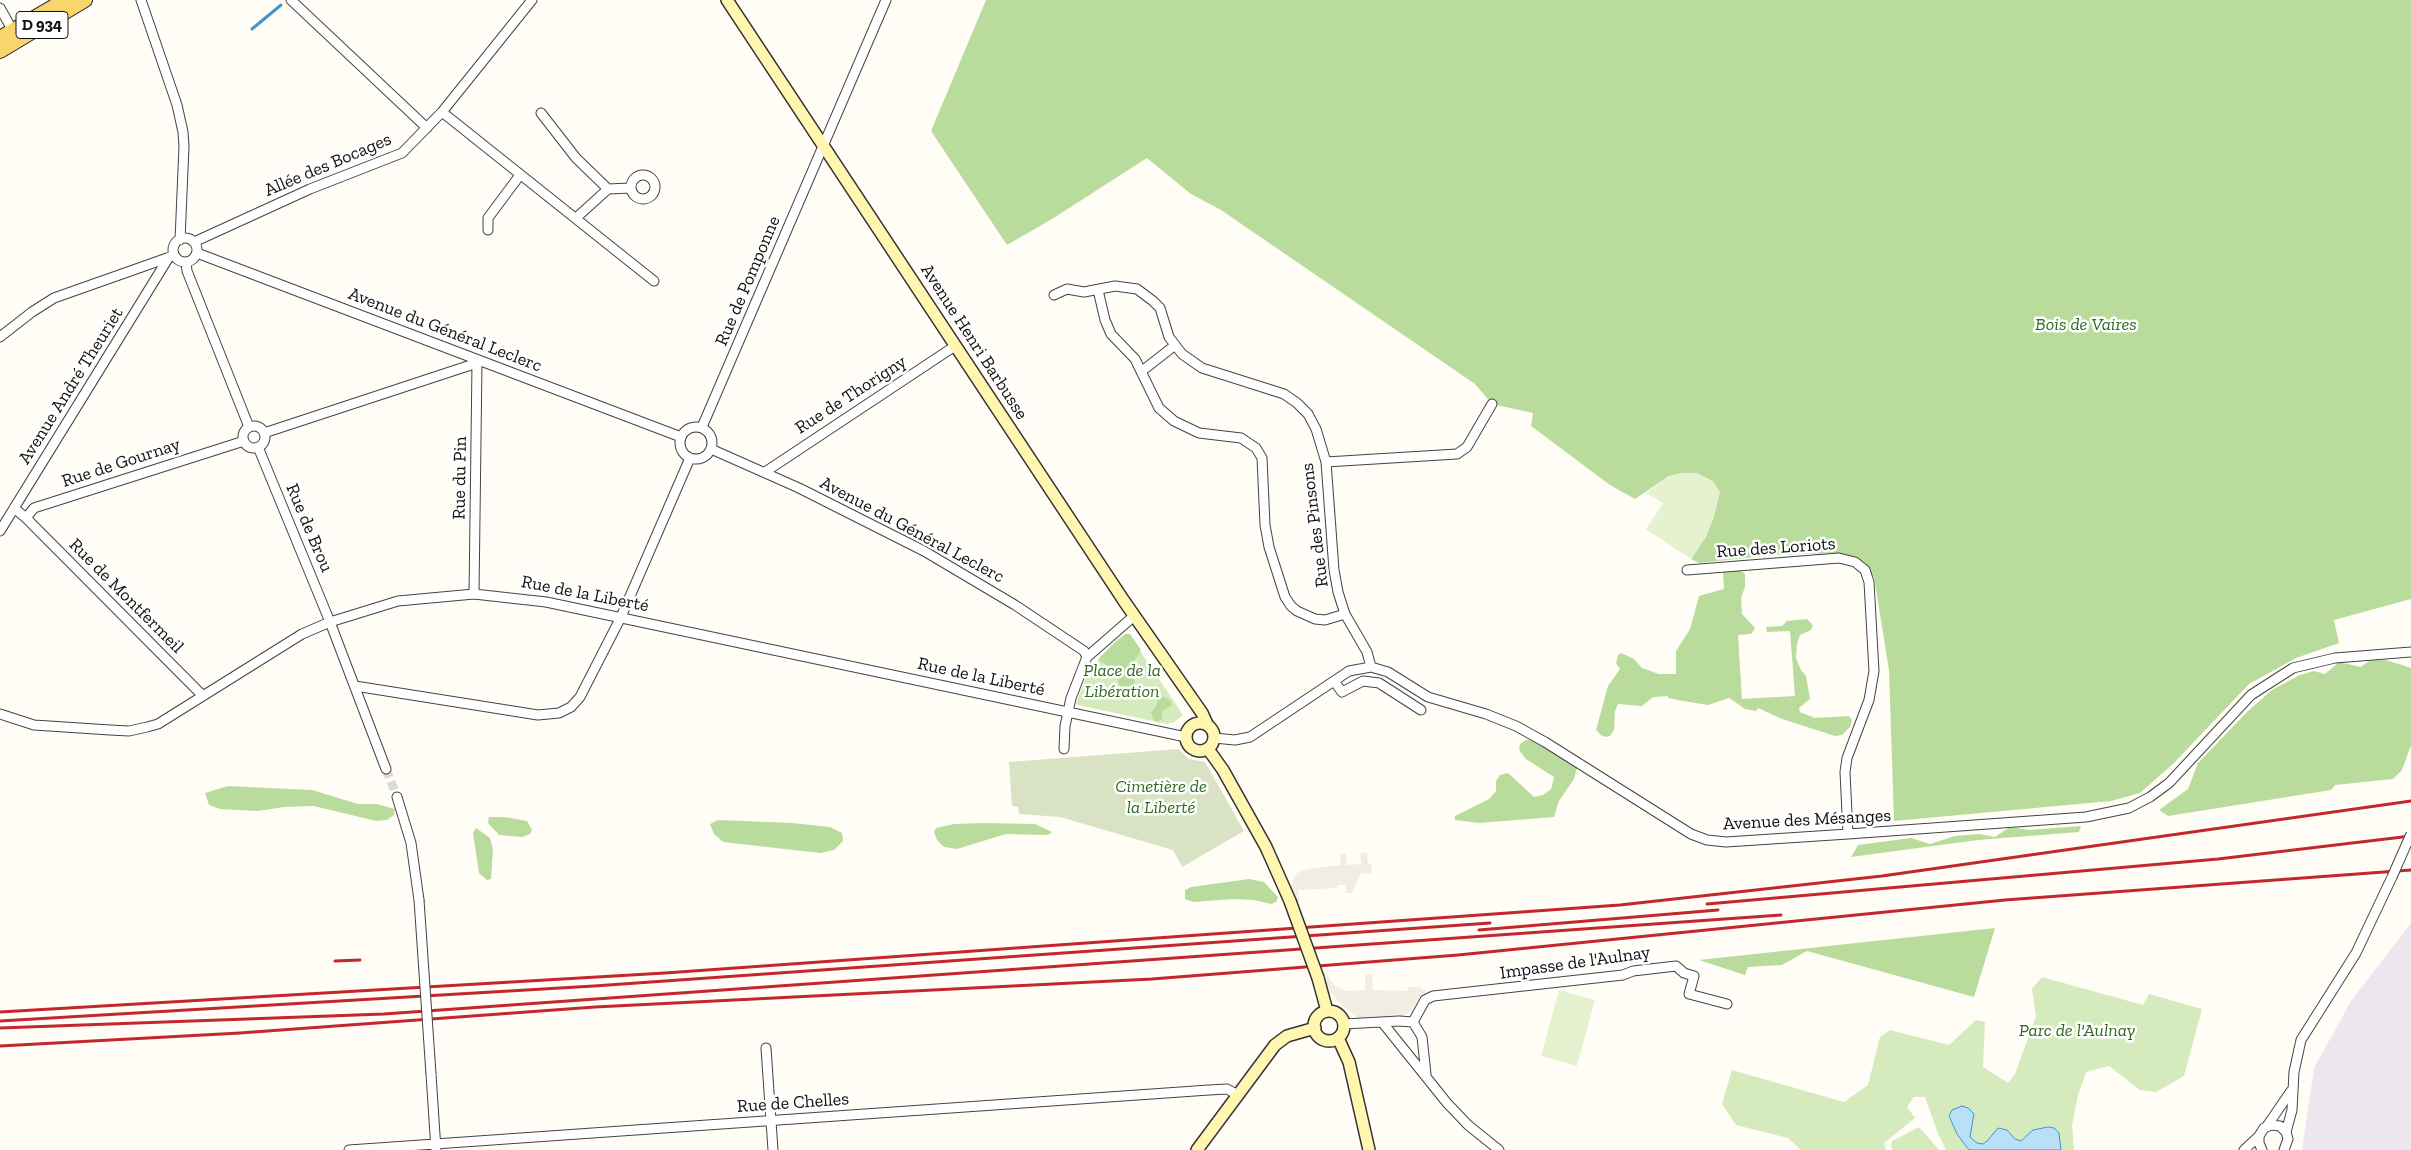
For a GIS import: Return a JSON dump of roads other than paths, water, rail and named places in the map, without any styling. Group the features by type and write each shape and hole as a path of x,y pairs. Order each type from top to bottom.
{"main road":[{"name":"D 934","path":"0,38 65,0"},
{"name":"D 934","path":"0,51 85,0"},
{"name":"Avenue Henri Barbusse","path":"726,0 1192,703 1202,713 1207,724"},
{"path":"1192,703 1192,725 1186,737 1192,748 1200,751 1208,749 1214,738 1213,730 1207,724 1198,723 1192,725"},
{"path":"1208,749 1223,770 1266,848 1290,901 1318,978 1326,1011"},
{"path":"1326,1011 1338,1013 1344,1024 1344,1031 1338,1038 1325,1040 1317,1035 1315,1028 1317,1017 1326,1011"},
{"path":"1197,1150 1281,1038 1300,1030 1315,1028"},
{"path":"1338,1038 1349,1062 1369,1150"}],"street":[{"path":"141,0 176,100 183,132 180,240"},
{"path":"291,0 427,128"},
{"name":"Allée des Bocages","path":"194,242 310,189 402,153 442,112 532,0"},
{"name":"Rue de Pomponne","path":"702,428 886,0"},
{"path":"0,8 13,30"},
{"path":"442,112 654,281"},
{"path":"541,113 576,158 608,189"},
{"path":"488,230 488,218 520,175"},
{"path":"576,218 608,189 631,188"},
{"path":"186,238 194,242 197,253 193,260 179,261 171,256 173,248 180,240 186,238"},
{"name":"Avenue du Général Leclerc","path":"197,253 478,362 681,436"},
{"path":"0,336 54,298 171,256"},
{"name":"Avenue André Theuriet","path":"0,531 171,256"},
{"path":"186,262 187,270 249,427"},
{"path":"1054,295 1067,289 1084,292 1115,286 1126,287 1147,295 1160,308 1174,346 1142,371"},
{"path":"1098,290 1100,303 1111,334 1135,360 1142,371 1153,400 1162,412 1174,421 1199,433 1241,438 1256,448 1262,458 1265,525 1269,547 1285,597 1296,611 1315,619 1326,620 1345,614"},
{"name":"Rue de Thorigny","path":"765,472 955,346"},
{"name":"Rue des Pinsons","path":"1174,346 1202,368 1272,390 1297,403 1308,414 1316,429 1326,462 1334,570 1345,614 1367,652 1371,667"},
{"path":"264,433 478,362"},
{"name":"Rue du Pin","path":"474,594 478,362"},
{"path":"1326,462 1457,454 1467,447 1492,404"},
{"path":"249,427 258,427 264,433 264,440 258,447 251,447 244,441 243,435 249,427"},
{"path":"692,427 702,428 711,436 711,449 703,457 690,458 680,446 681,436 692,427"},
{"name":"Rue de Gournay","path":"26,518 34,508 244,441"},
{"name":"Rue de Brou","path":"258,447 330,622 386,769"},
{"name":"Avenue du Général Leclerc","path":"711,449 765,472 859,517 940,560 1046,625 1084,651 1087,657"},
{"path":"355,686 538,715 559,713 571,707 580,697 621,617 690,458"},
{"path":"14,508 26,518"},
{"name":"Rue de Montfermeil","path":"26,518 203,696"},
{"name":"Rue des Loriots","path":"1687,570 1839,558 1855,562 1865,570 1869,582 1874,670 1869,700 1846,765 1848,834"},
{"name":"Rue de la Liberté","path":"0,714 34,725 129,731 158,724 286,644 330,622 398,601 474,594 522,598 621,617 1186,737"},
{"path":"1064,749 1072,693 1087,657 1134,616"},
{"name":"Avenue des Mésanges","path":"1371,667 1388,672 1428,697 1486,714 1516,726 1546,742 1691,834 1706,840 1726,842 2086,817 2129,808 2150,797 2169,783 2251,696 2293,668 2335,658 2411,652"},
{"path":"1214,738 1235,740 1250,737 1349,671 1371,667"},
{"path":"1334,681 1342,692 1362,682 1379,683 1421,710"},
{"path":"397,797 411,843 419,900 436,1147"},
{"path":"2284,1150 2288,1140 2286,1132 2292,1110 2292,1091 2302,1040 2356,953 2411,834"},
{"name":"Impasse de l'Aulnay","path":"1413,1022 1425,1000 1433,996 1623,975 1632,971 1676,966 1684,973 1694,976 1689,994 1727,1004"},
{"path":"1382,1022 1457,1114 1499,1150"},
{"path":"1344,1024 1413,1022 1422,1037 1426,1074"},
{"path":"766,1048 773,1150"},
{"name":"Rue de Chelles","path":"350,1150 436,1147 771,1120 1209,1090 1227,1089 1238,1095"},
{"path":"2244,1150 2259,1136 2292,1091"},
{"path":"2267,1126 2276,1125 2286,1132"},
{"path":"2259,1136 2262,1150"}],"water":[{"path":"1962,1106 1968,1108 1974,1114 1970,1137 1977,1143 1983,1144 1998,1128 2007,1130 2015,1139 2021,1141 2033,1130 2048,1127 2054,1128 2059,1133 2061,1150 1969,1150 1957,1134 1949,1116 1952,1110"}],"waterway":[{"path":"252,29 281,5"}],"tunnel":[{"path":"386,769 397,797"}],"railway":[{"path":"0,1012 665,973 1620,905 1882,876 2411,801"},
{"path":"1707,904 2218,859 2411,836"},
{"path":"0,1046 240,1033 595,1007 1152,979 1458,955 2005,900 2411,870"},
{"path":"1479,930 1718,910"},
{"path":"0,1028 384,1014 1781,915"},
{"path":"0,1021 594,986 1490,923"},
{"path":"335,961 360,960"}],"park label":[{"name":"Bois de Vaires","path":"2086,325"},
{"name":"Place de la Libération","path":"1122,681"},
{"name":"Cimetière de la Liberté","path":"1161,798"},
{"name":"Parc de l'Aulnay","path":"2077,1031"}]}
